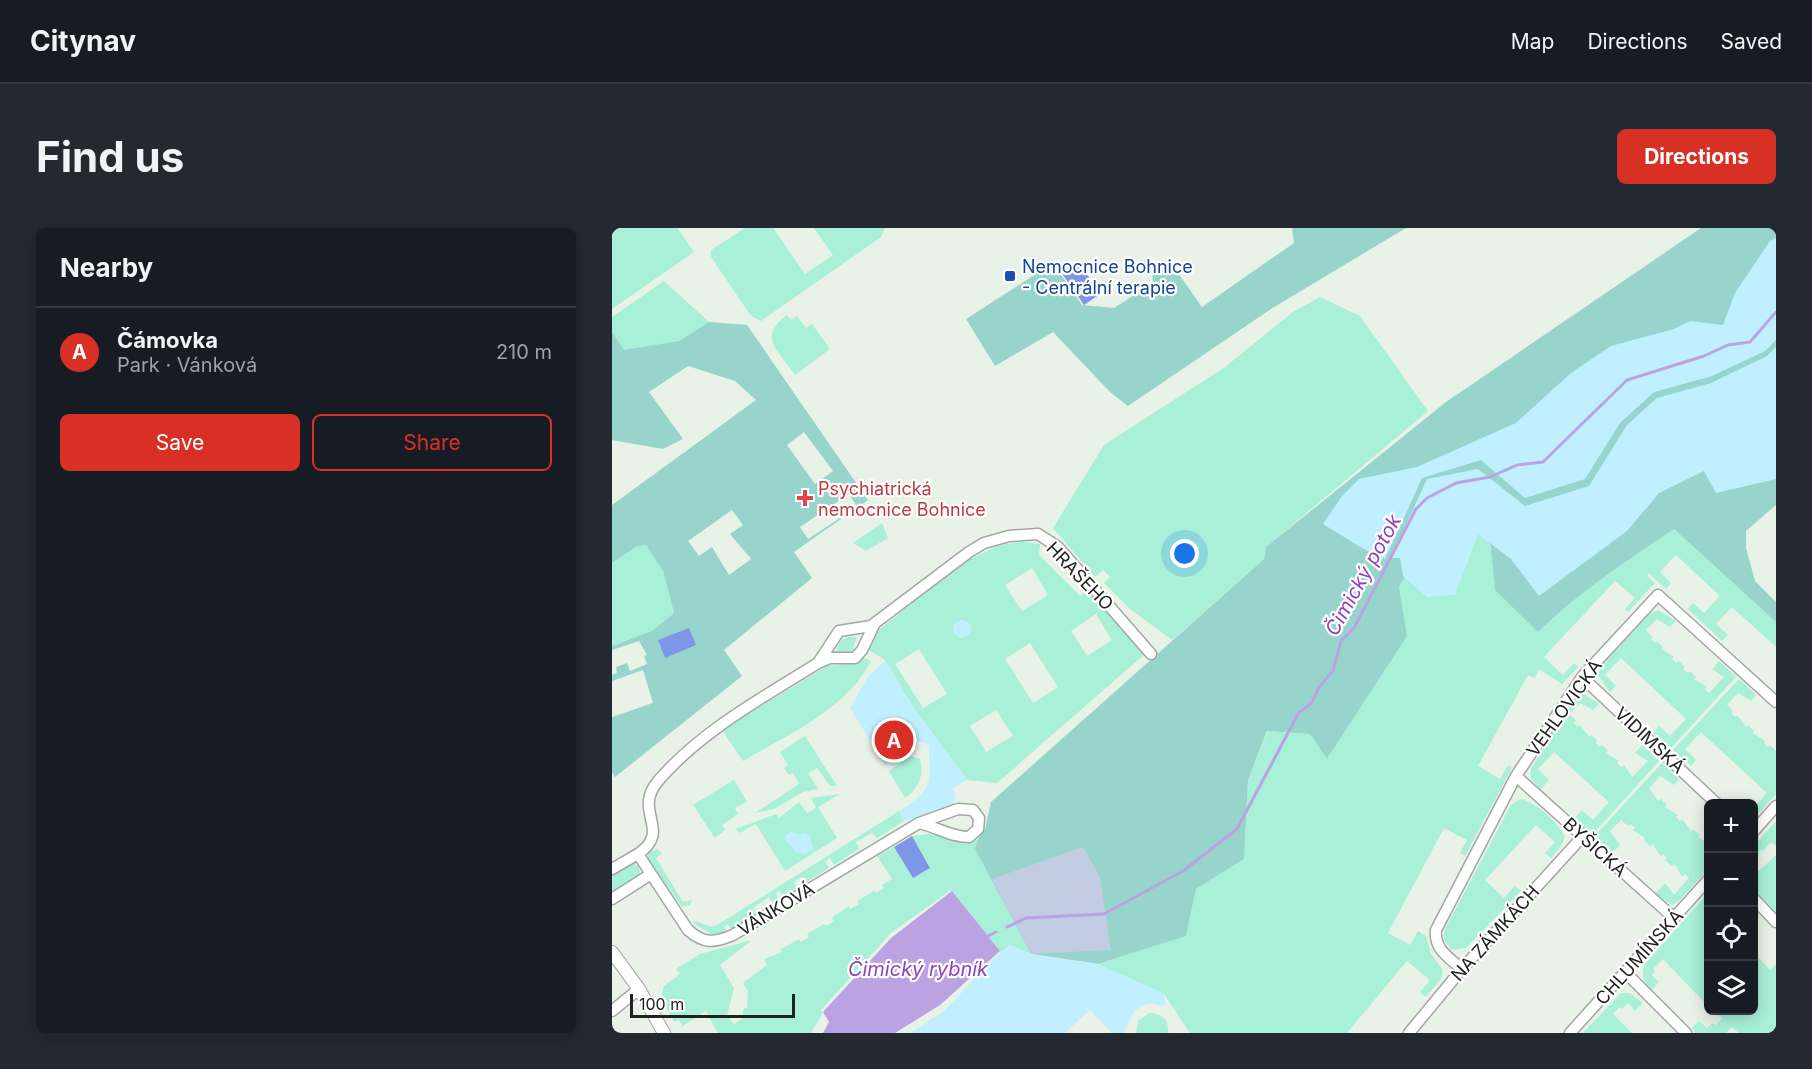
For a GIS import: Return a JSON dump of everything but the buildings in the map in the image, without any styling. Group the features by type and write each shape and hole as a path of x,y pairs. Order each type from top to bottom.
{"street":[{"name":"HRAŠEHO","path":"818,663 839,631 866,628 875,623 969,552 1009,536 1038,534 1058,547 1151,654"},
{"name":"VEHLOVICKÁ","path":"1462,969 1441,951 1435,941 1436,930 1516,776 1582,677 1658,595 1776,702"},
{"name":"HRAŠEHO","path":"638,854 651,844 654,833 649,815 649,801 658,781 736,714 818,663 830,658 855,657 862,650 875,623"},
{"name":"VIDIMSKÁ","path":"1582,677 1712,799"},
{"name":"BYŠICKÁ","path":"1516,776 1674,918"},
{"path":"1758,826 1776,806"},
{"name":"VÁNKOVÁ","path":"638,854 688,930 698,938 710,943 720,941 919,823 958,809 973,810 979,818 978,829 969,837 955,837 937,827 919,823"},
{"name":"NA ZÁMKÁCH","path":"1409,1033 1462,969 1583,836"},
{"path":"612,869 638,854"},
{"path":"612,899 651,874"},
{"name":"CHLUMÍNSKÁ","path":"1570,1033 1704,884"},
{"path":"1758,903 1776,922"},
{"path":"612,952 639,989 664,1033"},
{"path":"1625,972 1686,1033"},
{"path":"612,1011 639,989"}],"green space":[{"path":"612,228 677,228 694,252 612,309"},
{"path":"745,228 773,228 805,274 833,255 814,228 885,228 881,237 761,321 751,316 711,257 711,250"},
{"path":"664,281 709,322 679,341 623,351 612,332 612,317"},
{"path":"1320,297 1360,316 1428,411 1266,547 1264,559 1172,640 1130,609 1104,583 1110,577 1103,570 1095,577 1053,528 1104,445 1225,367 1293,312"},
{"path":"787,315 791,320 797,316 806,328 812,324 830,349 795,375 777,351 772,338 778,323"},
{"path":"1487,502 1538,632 1587,590 1674,529 1776,622 1776,647 1732,607 1716,624 1728,635 1722,641 1688,609 1693,603 1704,613 1720,596 1676,555 1660,572 1671,583 1666,589 1649,573 1647,576 1655,583 1628,612 1625,609 1635,598 1615,581 1544,657 1563,675 1574,663 1578,667 1562,684 1539,669 1535,678 1528,675 1478,766 1500,779 1508,765 1512,768 1465,856 1460,853 1467,840 1444,828 1388,933 1410,945 1418,931 1426,936 1431,954 1443,970 1441,979 1426,997 1420,992 1430,980 1407,961 1347,1033 1190,1033 1164,994 1098,964 1186,936 1196,889 1244,859 1248,780 1268,731 1310,734 1327,759 1407,636 1399,587 1433,524"},
{"path":"882,523 888,538 866,551 853,543"},
{"path":"1021,542 1040,544 1039,555 1080,596 1091,586 1146,653 997,783 967,780 913,707 885,660 869,650 876,632 966,561 1000,545","holes":["1032,568 1048,595 1022,611 1005,585","1096,614 1112,640 1087,656 1071,631","1030,643 1058,687 1033,703 1005,659","919,649 947,694 923,708 895,664","996,710 1013,736 986,752 970,726"]},
{"path":"646,545 663,571 674,613 652,631 612,646 612,563 636,547"},
{"path":"1658,610 1676,621 1670,627 1657,619 1646,630 1652,637 1651,639 1655,643 1657,641 1663,647 1662,649 1674,657 1672,659 1676,663 1679,661 1685,667 1683,669 1688,673 1690,671 1696,677 1694,679 1707,687 1705,689 1709,693 1724,677 1712,669 1719,661 1736,677 1671,748 1654,732 1659,726 1670,736 1686,719 1621,658 1605,675 1616,686 1610,692 1598,675 1601,666 1649,614"},
{"path":"857,637 852,652 843,655 834,654 841,640"},
{"path":"862,657 871,661 847,694 797,730 743,761 722,730 827,666 846,664"},
{"path":"1739,679 1756,695 1751,701 1738,693 1727,705 1735,717 1737,715 1746,727 1748,725 1754,731 1753,733 1765,741 1768,747 1770,745 1776,751 1776,794 1758,813 1758,803 1767,793 1701,732 1685,749 1696,760 1691,766 1673,750"},
{"path":"1582,693 1599,704 1593,710 1580,703 1569,714 1576,720 1574,723 1578,727 1580,725 1589,737 1591,735 1597,740 1596,743 1600,747 1602,745 1608,751 1606,753 1619,761 1617,763 1621,767 1624,765 1632,777 1648,761 1635,753 1642,745 1659,761 1591,836 1573,820 1582,810 1593,820 1609,802 1554,752 1538,769 1549,780 1540,790 1530,777 1531,769 1572,698"},
{"path":"805,736 837,786 830,786 817,768 808,773 818,789 803,792 774,809 755,813 799,784 793,773 789,775 784,768 788,765 780,752"},
{"path":"911,756 920,759 921,776 917,786 905,798 889,771"},
{"path":"1662,763 1679,779 1674,785 1660,776 1649,788 1658,801 1661,799 1667,805 1665,807 1678,815 1676,817 1680,821 1682,819 1691,831 1693,829 1700,835 1698,837 1704,841 1704,873 1680,900 1672,905 1655,894 1665,883 1674,895 1689,878 1685,874 1682,876 1674,864 1672,866 1665,860 1667,858 1663,854 1661,856 1652,844 1650,846 1644,840 1645,838 1633,830 1635,828 1621,820 1610,831 1620,845 1611,854 1593,838"},
{"path":"734,780 747,802 735,808 738,814 722,825 725,830 715,838 693,805"},
{"path":"840,794 818,807 837,838 785,871 756,824 739,833 736,829 776,814 779,818 799,802 807,813 816,808 811,798","holes":["806,834 813,849 805,854 786,841 796,835"]},
{"path":"1520,799 1540,809 1557,825 1565,837 1561,846 1551,858 1545,853 1555,842 1536,825 1485,880 1504,898 1515,886 1521,891 1466,948 1452,950 1444,940 1444,931 1511,805"},
{"path":"899,811 904,821 877,838 872,833 856,842 859,849 834,865 830,858 825,862 829,868 806,882 802,877 794,882 797,888 783,897 779,891 776,893 779,900 773,903 769,897 753,908 757,914 732,930 728,924 724,927 727,932 714,936 693,923 695,921 712,927 719,924"},
{"path":"1776,821 1776,846 1771,842 1758,854 1758,841"},
{"path":"935,833 966,844 978,839 975,849 1031,954 1010,945 1001,952 951,890 891,933 821,1010 823,1012 811,1033 718,1033 706,1011 678,1029 682,1025 679,1020 674,1022 661,998 664,986 680,974 676,969 700,954 752,940 720,965 734,988 727,1015 734,1024 742,1019 744,1008 747,1008 748,991 743,983 767,965 764,959 782,952 781,949 799,939 801,942 809,937 807,934 834,921 832,918 849,906 850,909 859,904 857,901 884,888 882,885 892,879 877,856 894,847 913,878 930,867 912,836"},
{"path":"657,849 662,853 656,858 683,902 692,900 690,905 682,907 648,859 648,853"},
{"path":"1776,855 1776,912 1758,894 1759,871"},
{"path":"633,863 639,867 640,875 612,892 612,875"},
{"path":"1704,898 1704,1002 1663,959 1653,969 1655,971 1652,975 1659,982 1652,990 1643,975 1645,964"},
{"path":"1758,957 1770,970 1776,964 1776,1033 1739,1033 1732,1027 1726,1033 1696,1033 1692,1028 1699,1021 1707,1028 1712,1023 1716,1025 1722,1018 1718,1015 1758,1015"},
{"path":"1621,993 1630,993 1643,1003 1635,1011 1628,1003 1622,1009 1619,1007 1613,1014 1632,1033 1583,1033"},
{"path":"1149,1013 1158,1014 1164,1018 1168,1033 1136,1033 1138,1021"}],"shaded area":[{"path":"1292,228 1406,228 1271,309 1128,406 1110,392 1053,332 995,366 966,319 1053,263 1082,305 1114,308 1153,283 1152,272 1168,259 1202,307 1294,243"},
{"path":"1701,228 1776,228 1776,505 1746,531 1746,548 1755,581 1776,602 1776,622 1674,529 1587,590 1538,632 1495,590 1487,503 1433,524 1399,587 1407,636 1327,759 1310,734 1267,731 1248,780 1244,859 1196,889 1186,936 1098,964 1031,954 975,849 985,829 991,802 1264,559 1266,547 1446,402"},
{"path":"1776,238 1776,340 1765,351 1712,376 1654,392 1620,423 1585,479 1525,498 1481,460 1422,478 1385,559 1323,524 1342,496 1359,479 1417,467 1516,423 1571,373 1611,346 1674,329 1690,321 1723,325 1735,293 1770,241"},
{"path":"1078,261 1100,294 1084,305 1061,272"},
{"path":"709,322 747,325 868,500 794,552 812,578 724,650 742,676 615,777 612,772 612,717 653,703 643,670 612,681 612,675 617,673 616,667 627,663 630,671 647,664 644,656 647,655 639,641 612,650 612,646 652,631 674,613 663,571 646,545 636,547 612,563 612,505 756,400 735,381 688,366 649,392 683,439 663,449 612,440 612,332 624,350 679,341","holes":["804,432 833,471 815,484 787,445","849,494 857,507 808,539 800,527","732,510 743,525 730,534 751,559 729,575 712,547 699,556 688,541"]},
{"path":"1776,347 1776,479 1716,493 1704,471 1659,493 1627,531 1539,596 1511,559 1478,534 1455,595 1427,597 1403,576 1400,558 1391,558 1427,479 1478,469 1525,506 1589,486 1627,425 1657,398 1711,383 1767,356"},
{"path":"962,620 968,623 971,629 968,635 962,638 956,635 953,629 956,623"},
{"path":"689,628 696,645 665,658 658,640"},
{"path":"885,660 913,707 967,780 952,789 956,795 953,805 904,821 899,811 920,796 928,783 929,745 916,740 885,765 850,708 867,678"},
{"path":"790,832 810,836 813,849 805,854 796,852 784,838"},
{"path":"912,836 930,868 913,878 894,847"},
{"path":"1083,847 1100,877 1111,950 1031,954 992,879"},
{"path":"1010,945 1031,954 1098,964 1164,994 1166,1005 1148,1004 1139,1008 1132,1015 1124,1033 1112,1033 1090,1010 1065,1033 910,1033 944,1011 989,963"}],"water":[{"name":"Čimický rybník","path":"952,891 1000,951 940,1005 895,1033 823,1033 829,1022 823,1012 891,938"}],"waterway":[{"name":"Čimický potok","path":"1007,927 1026,918 1104,914 1183,871 1237,829 1298,714 1312,702 1319,687 1333,671 1341,641 1354,628 1416,509 1427,498 1456,483 1490,477 1517,465 1543,462 1627,380 1704,356 1728,345 1750,342 1776,312"},
{"name":"Čimický potok","path":"988,936 996,932"}],"place":[{"name":"Nemocnice Bohnice - Centrální terapie","path":"1010,276"},
{"name":"Psychiatrická nemocnice Bohnice","path":"805,498"},
{"name":"Čámovka","path":"894,740"}]}
